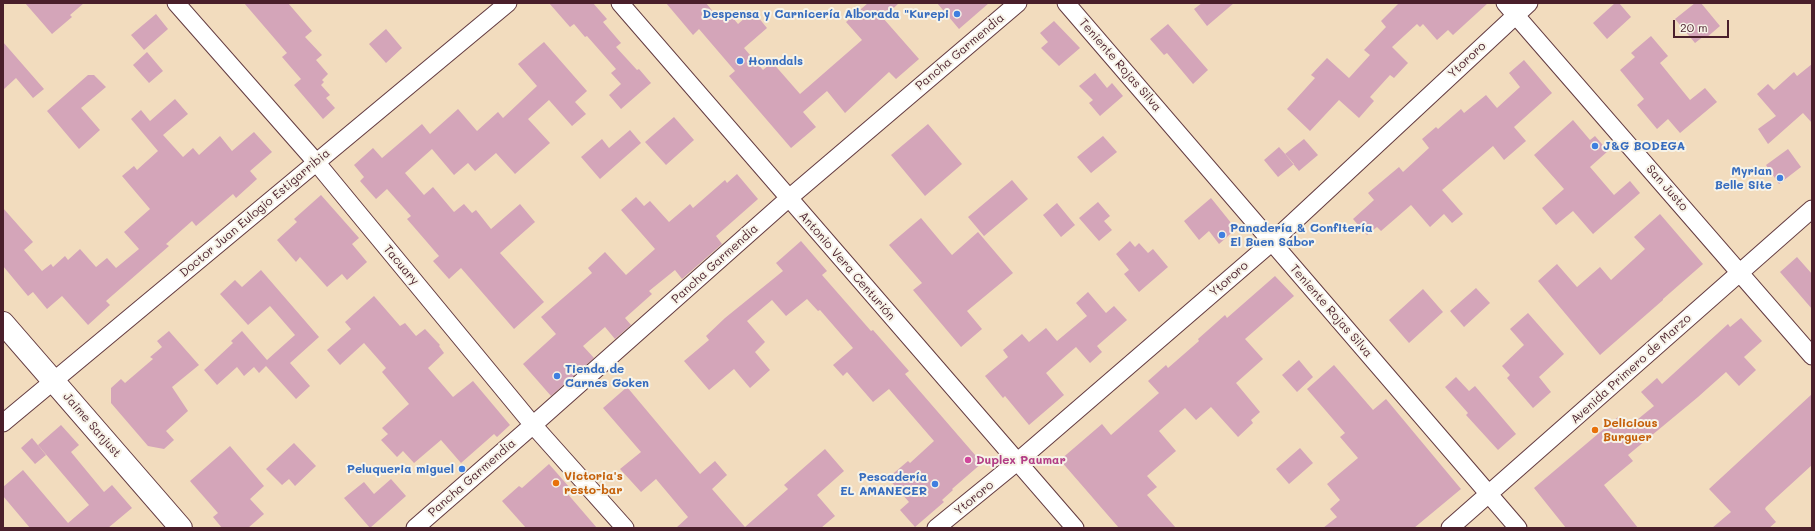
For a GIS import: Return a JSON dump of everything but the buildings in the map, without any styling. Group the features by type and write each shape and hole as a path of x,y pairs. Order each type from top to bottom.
{"main road":[{"name":"Jaime Sanjust","path":"3,323 181,528"}],"street":[{"name":"Tacuary","path":"176,3 316,162 534,425 625,528"},
{"name":"Doctor Juan Eulogio Estigarribia","path":"3,423 508,3"},
{"name":"Antonio Vera Centurión","path":"620,3 1075,528"},
{"name":"Pancha Garmendia","path":"415,528 534,425 789,198 1018,3"},
{"name":"Teniente Rojas Silva","path":"1066,3 1518,528"},
{"name":"Ytororo","path":"936,528 1017,462 1272,242 1510,9 1529,3"},
{"name":"San Justo","path":"1510,9 1812,356"},
{"name":"Avenida Primero de Marzo","path":"1450,528 1812,209"}],"place":[{"name":"Despensa y Carnicería Alborada \"Kurepi","path":"957,14"},
{"name":"Honndals","path":"740,61"},
{"name":"J&G BODEGA","path":"1595,146"},
{"name":"Myrian Belle Site","path":"1780,178"},
{"name":"Panadería & Confitería El Buen Sabor","path":"1222,235"},
{"name":"Tienda de Carnes Goken","path":"557,376"},
{"name":"Delicious Burguer","path":"1595,430"},
{"name":"Duplex Paumar","path":"968,460"},
{"name":"Peluqueria miguel","path":"462,469"},
{"name":"Victoria's resto-bar","path":"556,483"},
{"name":"Pescadería EL AMANECER","path":"935,484"}]}
